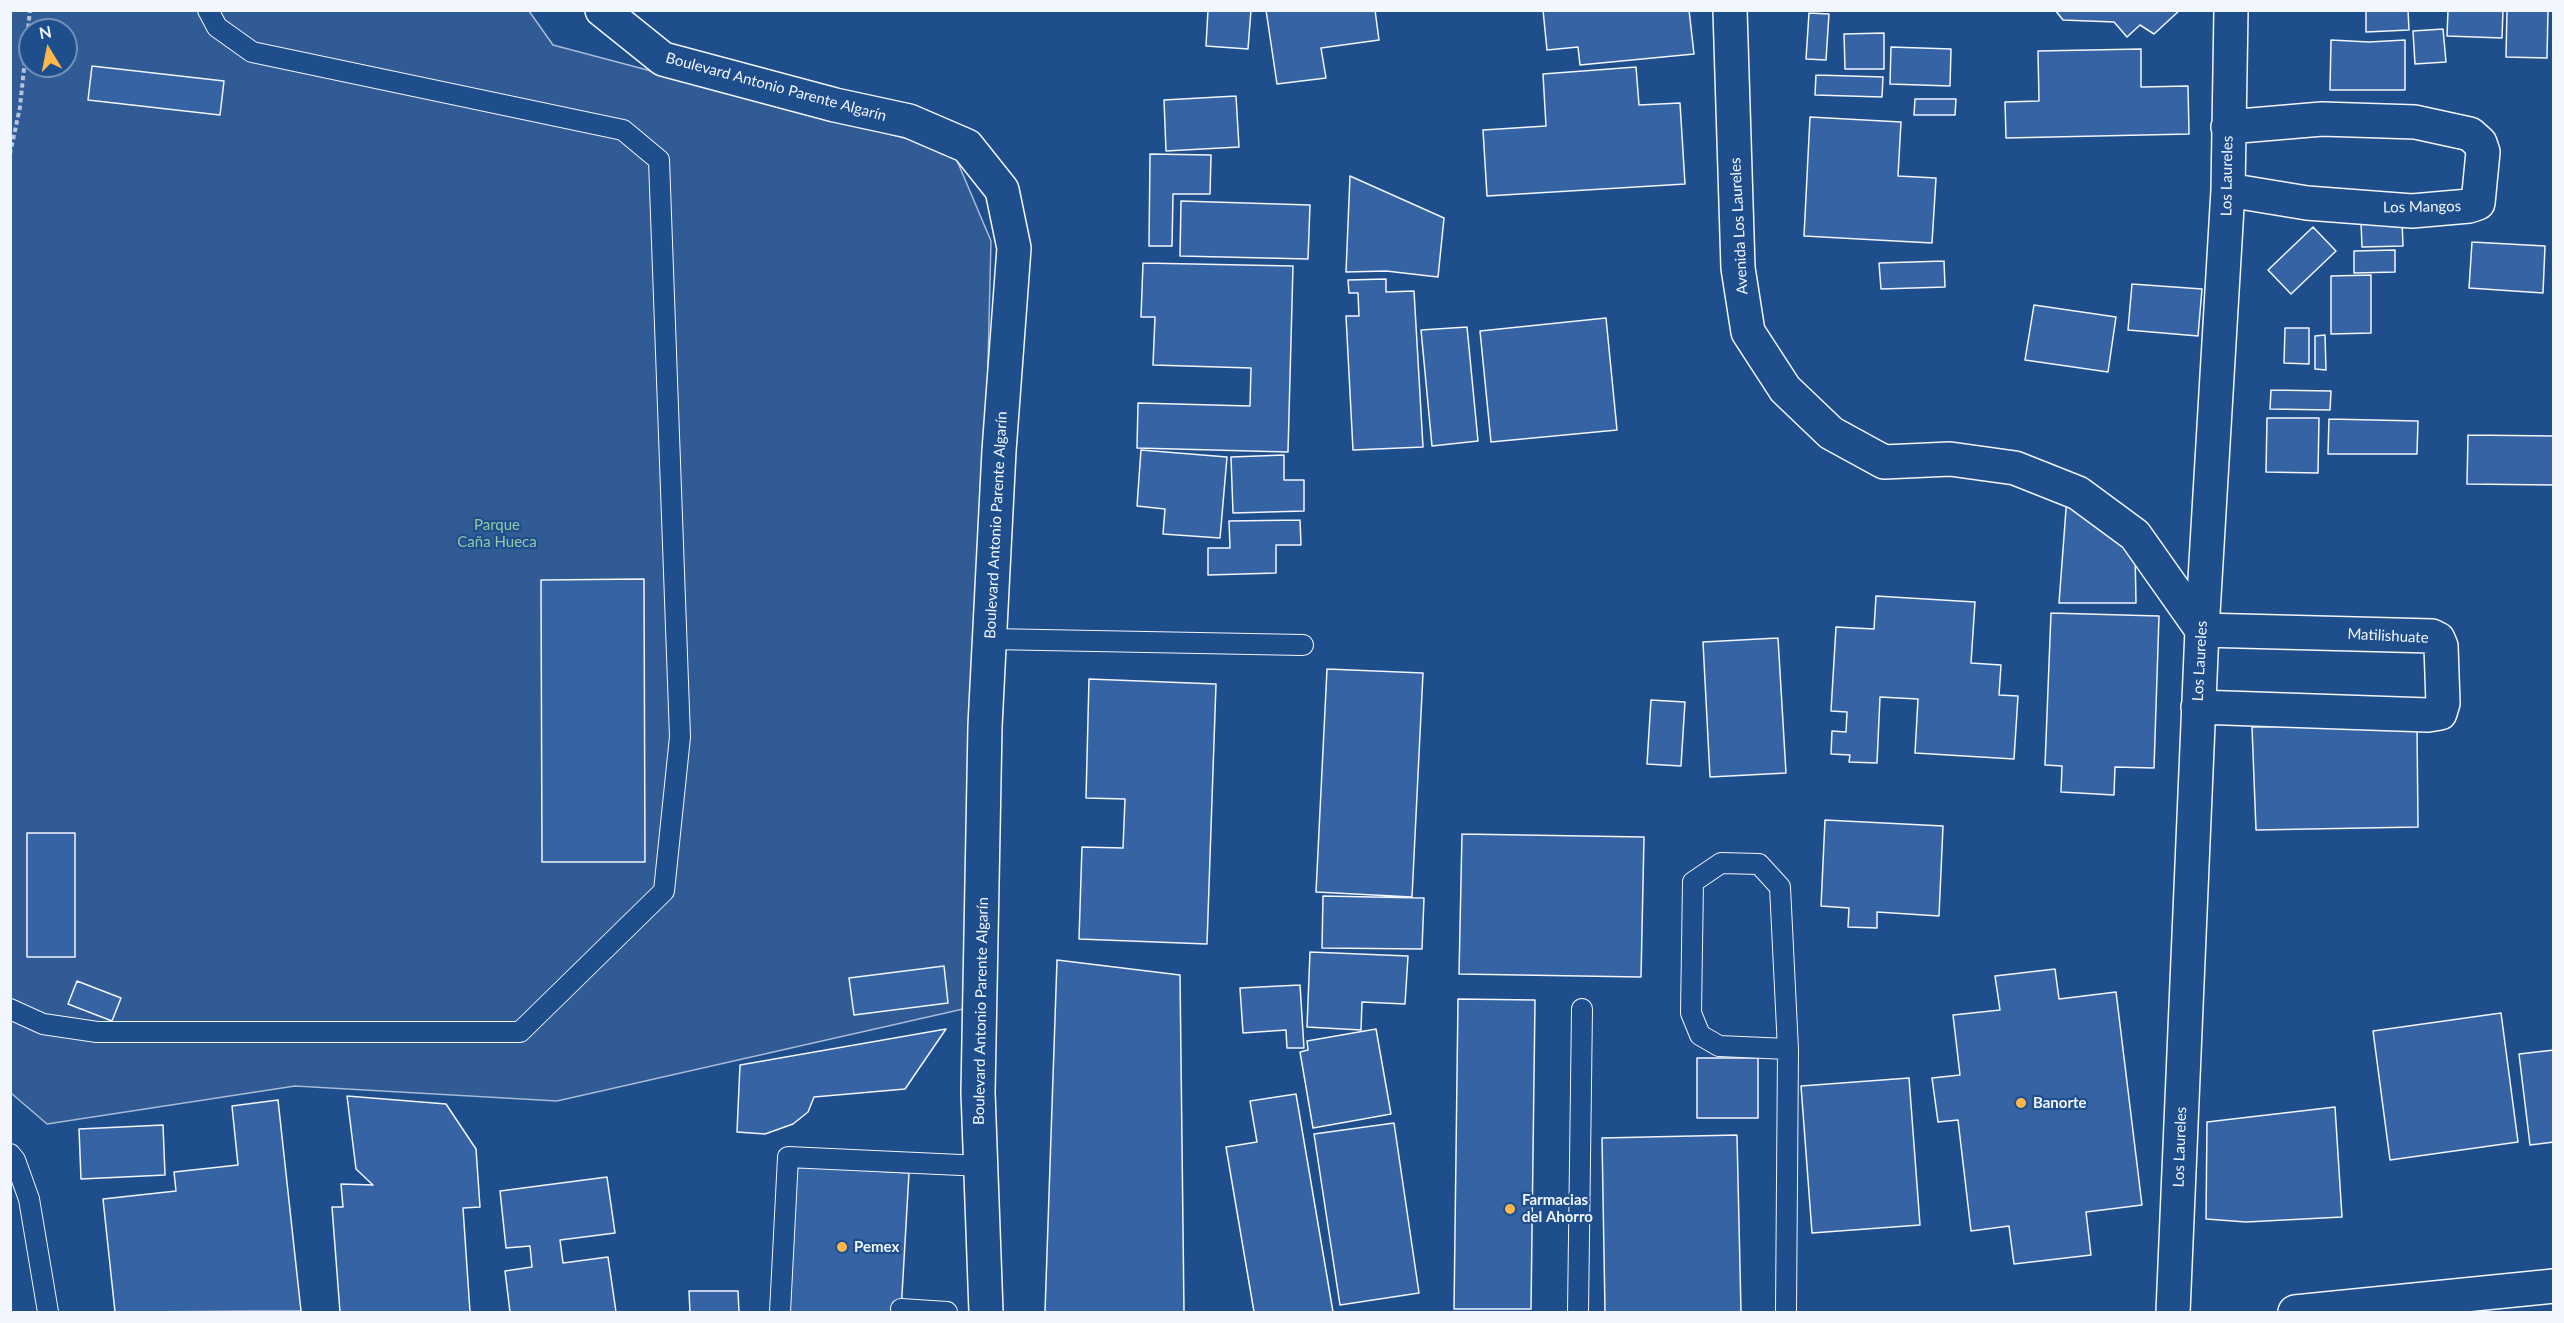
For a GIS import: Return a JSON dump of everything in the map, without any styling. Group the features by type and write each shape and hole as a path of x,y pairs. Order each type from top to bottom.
{"street":[{"name":"Boulevard Antonio Parente Algarín","path":"602,10 663,59 835,105 909,121 967,146 1002,190 1014,248 999,451 985,726 978,1092 986,1312"},
{"name":"Avenida Los Laureles","path":"1730,10 1738,268 1748,332 1785,389 1831,433 1884,462 1950,459 2015,468 2078,493 2135,536 2202,630"},
{"name":"Los Laureles","path":"2173,1312 2198,707 2228,190 2231,10"},
{"name":"Los Mangos","path":"2228,126 2322,119 2415,122 2470,134 2480,143 2483,152 2478,202 2469,206 2412,211 2307,203 2228,190"},
{"name":"Matilishuate","path":"2198,707 2428,715 2440,713 2443,703 2441,646 2438,639 2432,636 2202,630"},
{"path":"2295,1312 2553,1286"}],"lane":[{"path":"10,1009 43,1024 97,1032 520,1032 664,891 680,737 659,160 623,130 252,52 217,27 208,10"},
{"path":"990,639 1303,645"},
{"path":"1786,1312 1788,1049 1780,887 1759,864 1721,863 1693,882 1691,1013 1700,1035 1719,1046 1788,1049"},
{"path":"1578,1312 1582,1009"},
{"path":"783,1304 788,1157 982,1166"},
{"path":"12,1159 29,1199 48,1312"},
{"path":"902,1310 947,1312"}],"path":[{"path":"10,154 21,107 30,10"}],"shaded area":[{"name":"Parque Caña Hueca","path":"11,11 529,11 553,45 953,151 991,241 972,1007 557,1101 295,1086 47,1124 11,1093"}],"building":[{"path":"1208,10 1251,10 1248,49 1206,46"},
{"path":"1266,10 1375,10 1379,40 1321,48 1326,78 1277,84"},
{"path":"1543,10 1689,10 1694,54 1580,65 1578,47 1547,50"},
{"path":"2055,10 2180,10 2154,34 2140,25 2127,37 2114,22 2063,20"},
{"path":"2366,10 2408,10 2409,30 2366,32"},
{"path":"2448,10 2503,10 2502,38 2447,36"},
{"path":"2507,10 2548,10 2547,58 2506,57"},
{"path":"1809,13 1829,14 1826,60 1806,59"},
{"path":"2443,29 2446,62 2415,64 2413,31"},
{"path":"1884,33 1884,69 1845,69 1844,34"},
{"path":"2331,40 2369,42 2405,40 2405,90 2330,90"},
{"path":"1891,47 1951,49 1950,86 1890,84"},
{"path":"2141,49 2141,87 2188,86 2189,134 2006,138 2005,102 2039,101 2038,51"},
{"path":"92,66 224,81 220,115 88,100"},
{"path":"1636,67 1639,105 1680,103 1685,184 1487,196 1483,130 1546,126 1543,74"},
{"path":"1816,75 1883,77 1882,97 1815,95"},
{"path":"1236,96 1239,147 1166,151 1164,100"},
{"path":"1915,99 1956,99 1955,115 1914,115"},
{"path":"1810,117 1901,122 1898,176 1936,178 1932,243 1804,236"},
{"path":"1150,154 1211,155 1210,194 1173,194 1172,246 1149,246"},
{"path":"1350,176 1444,218 1438,277 1386,271 1346,272"},
{"path":"1181,201 1310,205 1308,259 1180,256"},
{"path":"2402,220 2403,246 2362,247 2361,222"},
{"path":"2313,227 2336,251 2291,294 2268,270"},
{"path":"2472,242 2545,246 2543,293 2469,288"},
{"path":"2395,250 2395,272 2354,273 2354,251"},
{"path":"1944,261 1945,287 1881,289 1879,263"},
{"path":"1143,263 1293,266 1288,452 1137,448 1138,403 1250,406 1251,368 1153,365 1155,317 1141,317"},
{"path":"2371,275 2371,333 2331,334 2331,276"},
{"path":"1386,279 1386,292 1414,291 1423,447 1353,450 1346,316 1359,316 1358,293 1349,293 1348,280"},
{"path":"2132,284 2202,289 2198,336 2128,330"},
{"path":"2034,305 2116,317 2108,372 2025,360"},
{"path":"1606,318 1617,430 1491,442 1480,331"},
{"path":"1467,327 1478,441 1432,446 1421,330"},
{"path":"2285,328 2309,328 2309,364 2284,363"},
{"path":"2325,335 2326,370 2315,369 2315,336"},
{"path":"2271,390 2331,391 2330,410 2270,409"},
{"path":"2267,418 2319,418 2318,473 2266,472"},
{"path":"2329,419 2418,421 2417,454 2328,454"},
{"path":"2468,435 2554,436 2554,485 2467,484"},
{"path":"1141,450 1227,457 1220,538 1163,534 1165,509 1137,506"},
{"path":"1284,455 1284,480 1304,480 1304,511 1233,513 1231,457"},
{"path":"2067,496 2135,550 2136,603 2059,603"},
{"path":"1300,520 1301,545 1276,545 1276,573 1208,575 1208,548 1230,548 1229,521"},
{"path":"644,579 645,862 542,862 541,580"},
{"path":"1876,596 1975,602 1971,663 2001,665 1999,695 2018,696 2014,759 1915,753 1918,699 1880,697 1877,763 1849,762 1850,755 1831,754 1832,731 1846,732 1847,712 1831,711 1836,627 1874,629"},
{"path":"2051,613 2159,616 2154,768 2115,767 2114,795 2061,792 2062,766 2045,765"},
{"path":"1778,638 1786,773 1710,777 1703,642"},
{"path":"1327,669 1423,673 1412,897 1316,892"},
{"path":"1089,679 1216,684 1207,944 1079,939 1082,847 1123,848 1125,799 1086,798"},
{"path":"1651,700 1685,702 1681,766 1647,764"},
{"path":"2417,725 2418,827 2256,830 2252,727"},
{"path":"1825,820 1943,826 1939,916 1877,912 1877,928 1848,927 1849,908 1821,906"},
{"path":"27,833 75,833 75,957 27,957"},
{"path":"1462,834 1644,837 1641,977 1459,974"},
{"path":"1323,896 1424,898 1422,949 1322,948"},
{"path":"1310,952 1408,956 1405,1004 1362,1002 1361,1030 1307,1027"},
{"path":"1057,960 1180,975 1184,1312 1045,1312"},
{"path":"944,966 948,1003 854,1015 849,978"},
{"path":"2055,969 2059,999 2116,992 2142,1205 2086,1212 2091,1255 2014,1264 2009,1226 1971,1231 1958,1120 1938,1122 1932,1078 1960,1075 1953,1015 2000,1010 1995,976"},
{"path":"77,981 121,998 112,1021 68,1004"},
{"path":"1300,985 1304,1048 1287,1048 1286,1030 1243,1033 1240,988"},
{"path":"1458,999 1535,1000 1531,1309 1454,1309"},
{"path":"2501,1013 2518,1142 2390,1160 2373,1031"},
{"path":"946,1029 905,1089 814,1097 808,1112 793,1124 765,1134 737,1132 740,1065"},
{"path":"1376,1029 1391,1114 1313,1128 1300,1052 1308,1050 1307,1041"},
{"path":"2554,1050 2554,1142 2530,1145 2519,1054"},
{"path":"1697,1058 1758,1058 1758,1118 1697,1118"},
{"path":"1909,1078 1920,1225 1812,1233 1801,1086"},
{"path":"1296,1094 1333,1312 1254,1312 1226,1147 1257,1142 1250,1101"},
{"path":"347,1096 446,1104 476,1149 480,1207 463,1208 470,1312 340,1312 332,1207 343,1207 341,1184 373,1185 356,1169"},
{"path":"278,1100 301,1311 115,1312 103,1199 176,1191 174,1172 238,1165 232,1106"},
{"path":"2335,1107 2342,1217 2246,1222 2206,1219 2207,1122"},
{"path":"1394,1123 1419,1293 1340,1305 1314,1134"},
{"path":"163,1125 165,1175 81,1179 79,1129"},
{"path":"1737,1135 1741,1312 1605,1312 1602,1138"},
{"path":"796,1166 909,1173 901,1312 787,1312"},
{"path":"607,1177 615,1233 560,1240 563,1263 608,1257 616,1312 510,1312 505,1271 532,1267 530,1246 506,1248 500,1191"},
{"path":"689,1291 738,1291 739,1312 690,1312"}],"place":[{"name":"Banorte","path":"2021,1103"},
{"name":"Farmacias del Ahorro","path":"1510,1209"},
{"name":"Pemex","path":"842,1247"}]}
